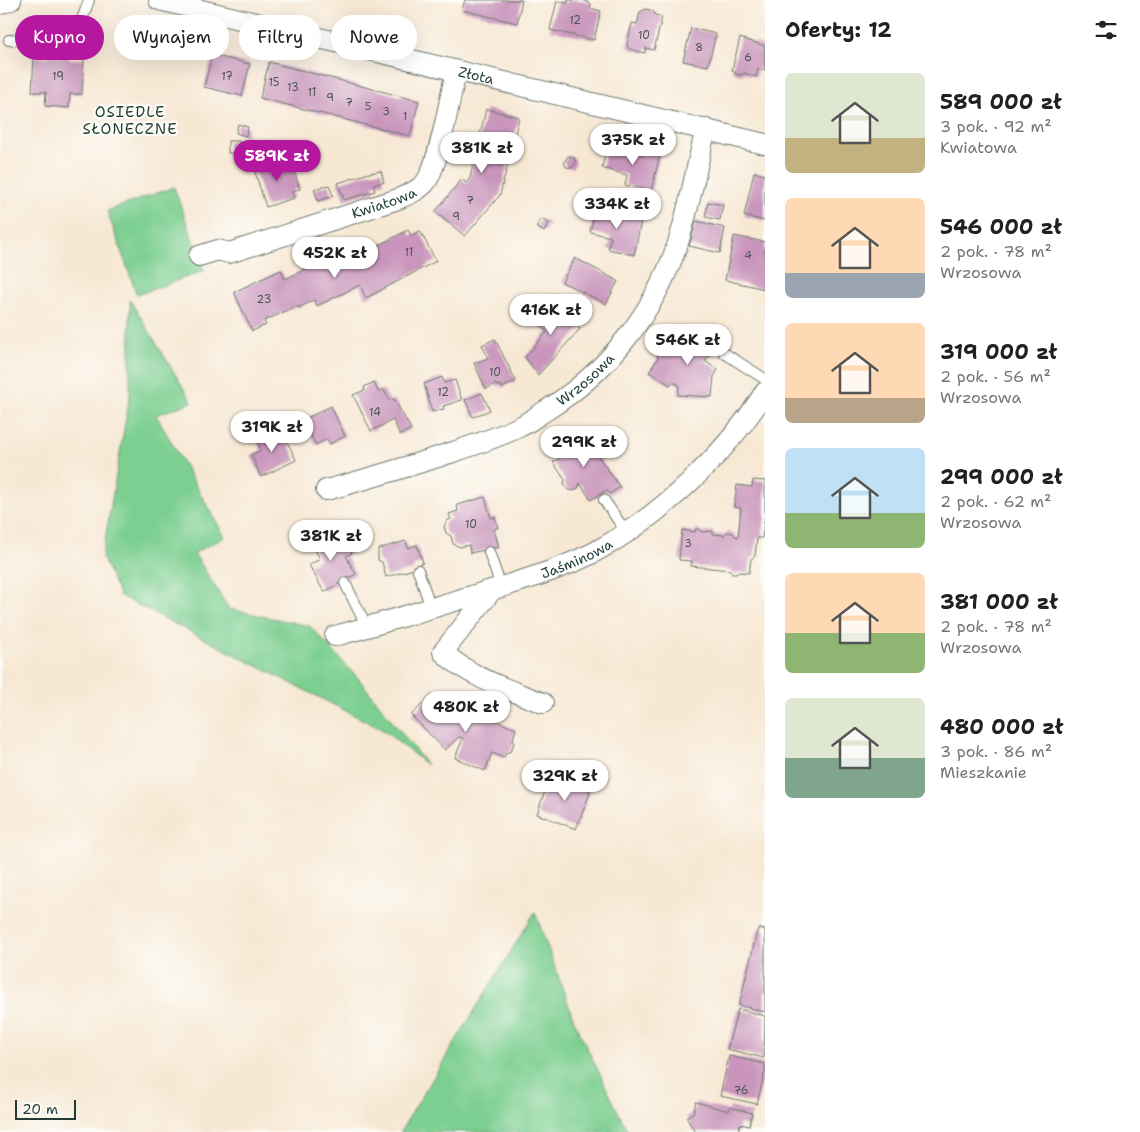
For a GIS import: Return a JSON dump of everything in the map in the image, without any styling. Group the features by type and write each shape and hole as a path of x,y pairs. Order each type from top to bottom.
{"street":[{"path":"0,4 11,0"},
{"name":"Złota","path":"159,0 765,144"},
{"name":"Kwiatowa","path":"198,256 218,250 229,253 380,205 414,192 425,183 434,164 456,71"},
{"name":"Wrzosowa","path":"326,490 382,475 480,444 512,430 561,401 590,379 615,353 640,320 659,288 678,242 706,129"},
{"name":"Jaśminowa","path":"335,636 496,588 561,567 592,553 626,532 668,502 693,478 751,414 765,392"},
{"path":"496,588 443,652 456,664 477,676 543,703"}],"lane":[{"path":"9,40 64,38 78,31 90,0"},
{"path":"724,353 765,379"},
{"path":"604,500 626,532"},
{"path":"489,552 496,588"},
{"path":"418,570 431,608"},
{"path":"345,583 368,627"}],"green space":[{"path":"174,187 204,271 137,295 107,211"},
{"path":"130,300 192,402 156,415 225,537 194,553 229,609 310,626 358,678 427,765 383,730 120,596 102,557 130,394"},
{"path":"535,912 575,1023 628,1132 400,1132"}],"building":[{"path":"465,0 522,0 517,23 462,10"},
{"path":"568,0 583,0 591,4 590,8 601,11 594,40 550,30 557,1 568,3"},
{"path":"646,9 662,17 654,50 646,48 645,53 629,49 627,45 632,23 637,24 640,12"},
{"path":"691,28 716,34 708,66 683,61"},
{"path":"740,38 765,46 765,70 758,68 756,77 744,73 741,75 736,74 732,70"},
{"path":"229,59 250,64 242,96 204,87 211,60"},
{"path":"34,60 84,60 82,94 70,94 69,108 45,106 46,92 32,92"},
{"path":"269,62 419,101 410,136 260,98"},
{"path":"486,109 519,117 500,195 465,236 435,212 462,179 466,183 470,178"},
{"path":"238,124 248,127 246,136 236,133"},
{"path":"228,141 239,141 239,153 228,153"},
{"path":"607,146 621,149 621,146 640,151 639,154 645,155 646,152 660,155 651,191 625,185 627,175 602,168"},
{"path":"568,156 574,157 576,163 572,168 566,167 564,162"},
{"path":"281,159 282,164 291,161 300,189 292,191 294,198 266,207 255,172 264,170 263,165"},
{"path":"381,171 384,182 373,185 375,191 344,200 338,183"},
{"path":"754,172 765,175 765,221 744,216"},
{"path":"329,185 333,196 318,201 314,189"},
{"path":"708,202 723,205 720,220 705,217"},
{"path":"596,207 621,213 621,216 627,217 627,214 642,217 634,255 608,249 611,237 590,232"},
{"path":"541,219 549,223 544,232 536,227"},
{"path":"696,221 725,228 720,253 689,246"},
{"path":"408,230 411,236 420,231 436,261 366,298 360,285 317,306 314,300 298,308 297,306 264,321 266,325 252,331 234,292 281,270 285,279 337,254 343,268 356,262 354,258"},
{"path":"734,236 765,242 765,289 725,280"},
{"path":"575,258 618,281 606,304 562,282"},
{"path":"549,300 580,329 538,375 525,357 547,332 532,318"},
{"path":"703,330 721,340 705,361 718,370 714,376 712,397 678,395 679,385 673,382 670,385 649,372 658,358 656,350 670,346 673,341 690,351"},
{"path":"495,339 516,381 502,388 496,384 486,389 474,363 488,358 482,345"},
{"path":"442,377 444,383 455,380 462,400 443,406 444,409 432,412 424,384"},
{"path":"374,382 378,392 383,389 390,401 394,399 411,429 400,435 393,420 371,431 353,395 365,390 364,387"},
{"path":"482,393 490,410 473,417 465,400"},
{"path":"331,406 345,436 330,444 327,439 316,445 303,420"},
{"path":"282,431 296,460 261,477 251,455 261,450 256,439 259,434 265,432 270,432 272,436"},
{"path":"582,431 590,443 596,444 595,449 598,456 620,487 609,494 607,490 591,500 580,483 578,488 573,491 567,489 564,484 565,480 553,462 562,457 557,449"},
{"path":"753,480 765,481 765,516 762,538 757,538 755,556 751,559 749,573 739,572 732,574 730,570 691,566 692,561 679,560 682,530 695,532 696,529 699,529 701,532 713,531 713,534 724,535 727,532 733,533 738,537 741,508 734,507 737,485 752,487"},
{"path":"485,497 491,518 495,517 498,528 494,529 499,547 470,553 469,545 460,547 453,544 451,536 446,533 444,526 451,519 449,514 458,511 457,505"},
{"path":"332,531 341,547 347,544 352,553 346,556 356,574 324,592 309,565 320,559 311,542"},
{"path":"406,541 408,548 417,545 423,563 413,566 414,569 386,577 382,562 378,560 378,549"},
{"path":"433,694 457,713 454,715 464,726 467,727 474,712 516,729 511,751 506,753 504,758 492,753 485,771 455,758 463,738 459,737 445,750 411,715"},
{"path":"563,778 571,781 578,778 584,780 590,793 576,829 537,814 547,785"},
{"path":"758,928 765,930 765,1012 739,1005"},
{"path":"738,1009 765,1016 764,1058 727,1049"},
{"path":"729,1056 765,1064 757,1104 720,1096"},
{"path":"696,1102 729,1111 730,1107 752,1113 749,1126 740,1124 738,1132 695,1132 686,1117 693,1113"}],"district":[{"name":"OSIEDLE SŁONECZNE","path":"130,120"}]}
